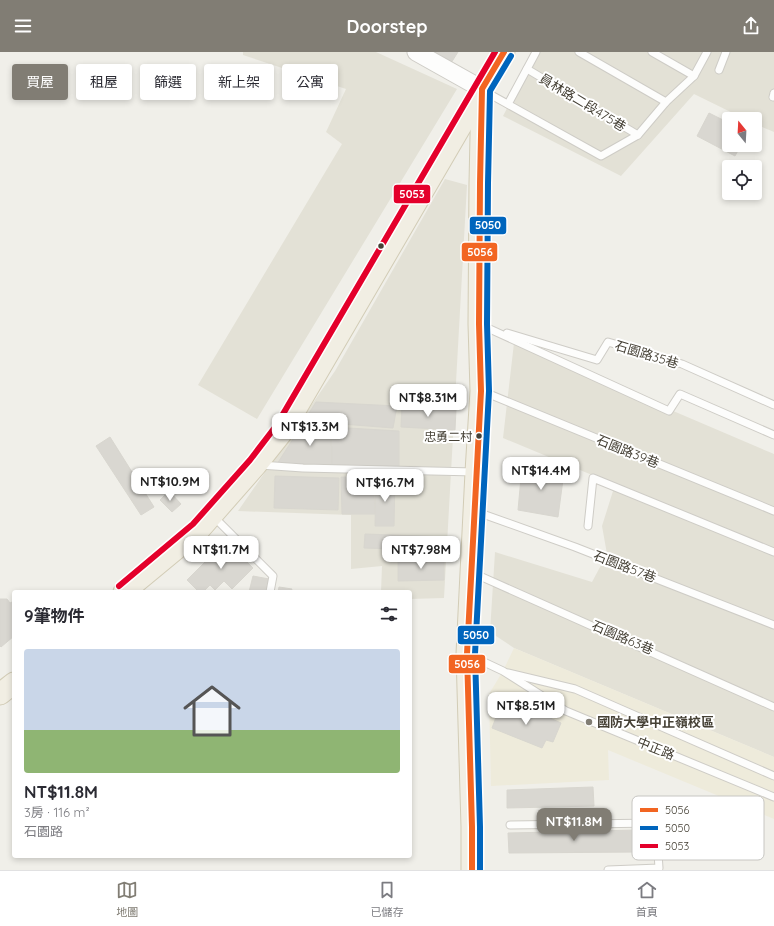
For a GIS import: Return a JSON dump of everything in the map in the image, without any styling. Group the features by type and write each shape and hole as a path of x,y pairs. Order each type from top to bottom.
{"main road":[{"path":"126,590 199,530 284,431 504,52"},
{"path":"472,870 467,654 481,391 479,324 482,90"},
{"path":"0,694 12,685"}],"street":[{"path":"416,52 482,90"}],"lane":[{"name":"員林路二段475巷","path":"508,104 536,52"},
{"path":"579,52 666,102"},
{"path":"652,52 694,76"},
{"name":"員林路二段475巷","path":"482,90 600,156 638,136 666,102 694,76 706,52"},
{"path":"719,70 726,52"},
{"name":"員林路二段475巷","path":"527,69 638,136"},
{"path":"479,324 669,411 680,394 774,435"},
{"name":"石園路35巷","path":"479,324 597,360 608,342 682,364 774,406"},
{"name":"石園路39巷","path":"481,391 774,511"},
{"path":"256,465 303,468 476,472"},
{"path":"588,526 593,478 774,552"},
{"name":"石園路57巷","path":"474,512 575,547 774,625"},
{"path":"212,515 273,576 270,590"},
{"path":"471,572 774,707"},
{"name":"石園路63巷","path":"471,572 774,702"},
{"path":"467,654 503,671"},
{"name":"中正路","path":"503,671 575,689 774,776"},
{"name":"中正路","path":"503,671 566,711 774,797"},
{"path":"510,825 632,823"},
{"path":"608,870 659,868 658,860"}],"shaded area":[{"path":"243,52 376,52 457,89 257,419 198,385 342,144 326,132 346,89 338,86 338,64 282,64 282,68 243,55"},
{"path":"537,52 774,52 774,132 762,127 762,112 731,112 694,94 621,176 503,116"},
{"path":"445,179 467,185 444,598 412,599 412,590 381,590 382,566 351,569 351,515 238,511 335,371"},
{"path":"514,343 774,454 774,757 514,648 490,632 495,552 592,582 607,554 602,526 616,485 503,438"},
{"name":"國防大學中正嶺校區","path":"514,648 774,757 774,819 764,815 764,796 719,796 608,750 609,780 491,786 489,694 503,671"}],"building":[{"path":"432,52 458,52 451,63"},
{"path":"709,113 722,120 722,149 697,136"},
{"path":"727,152 737,152 735,156"},
{"path":"316,402 397,406 393,428 304,421"},
{"path":"402,405 456,409 455,430 401,427"},
{"path":"302,425 331,427 332,465 277,464"},
{"path":"331,427 399,431 399,467 332,465"},
{"path":"110,437 154,507 141,515 96,446"},
{"path":"522,467 564,472 558,517 518,510"},
{"path":"275,476 339,478 338,510 274,508"},
{"path":"341,477 360,477 360,492 374,492 375,514 342,514"},
{"path":"376,480 395,480 394,526 375,526"},
{"path":"169,491 181,504 172,512 160,500"},
{"path":"365,534 447,537 446,551 364,548"},
{"path":"226,541 253,568 232,589 224,581 215,590 210,585 205,590 197,590 187,580"},
{"path":"398,559 444,559 444,580 398,581"},
{"path":"253,576 269,579 266,590 250,590"},
{"path":"279,587 292,589 292,590 278,590"},
{"path":"0,599 7,599 10,603 12,602 12,638 1,647"},
{"path":"501,704 537,718 539,713 561,723 553,742 546,740 542,748 492,728"},
{"path":"593,787 594,806 507,808 507,790"},
{"path":"632,830 632,852 509,853 508,833"}],"transit line":[{"name":"5053","path":"119,586 193,524 250,460 276,426 495,52"},
{"name":"5056","path":"472,870 467,654 481,391 479,324 482,89 504,52"},
{"name":"5050","path":"480,870 475,654 489,391 487,324 490,91 511,56"}],"place":[{"name":"忠勇二村","path":"479,436"},
{"name":"國防大學中正嶺校區","path":"589,722"}]}
